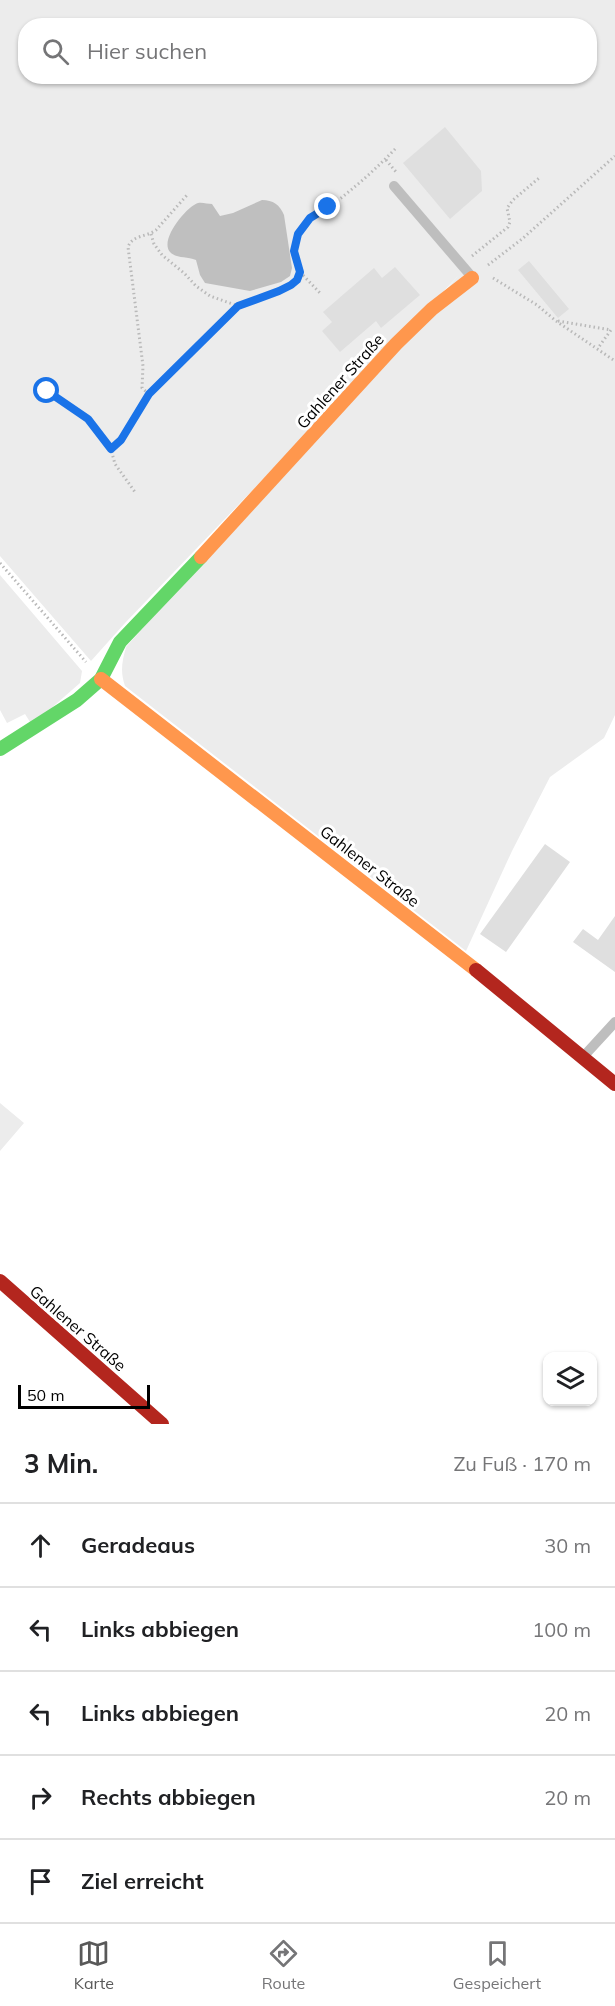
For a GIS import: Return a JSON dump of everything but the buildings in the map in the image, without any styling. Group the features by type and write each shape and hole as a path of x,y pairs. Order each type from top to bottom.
{"street":[{"name":"Gahlener Straße","path":"0,749 77,700 101,679 120,642 243,513 396,344 432,309 477,274"},
{"name":"Gahlener Straße","path":"101,679 468,963 615,1084"},
{"name":"Gahlener Straße","path":"0,1281 162,1424"}],"lane":[{"path":"394,186 462,266 477,274"},
{"path":"583,1057 615,1022"}],"path":[{"path":"321,294 300,272 294,251 298,234 317,213 341,198 396,148"},
{"path":"615,156 522,239 477,274 537,305 556,321 615,361"},
{"path":"462,266 473,254 508,227 510,222 507,208 539,178"},
{"path":"149,394 142,388 143,366 128,247 133,240 151,234 188,194"},
{"path":"151,234 154,244 162,255 196,286 210,296 238,306"},
{"path":"111,449 121,440 149,394 238,306 291,285 297,280 300,272"},
{"path":"556,321 610,330 598,348"},
{"path":"47,391 88,419 111,449 114,464 135,492"},
{"path":"0,564 101,679"}],"shaded area":[{"path":"0,0 615,0 615,715 604,738 550,777 512,851 466,951 125,686 122,671 126,647 459,275 91,661 0,556"},
{"path":"262,200 276,204 284,215 292,268 290,276 281,282 250,291 205,283 196,260 176,256 170,252 168,240 171,232 193,205 212,204 220,216 233,213"},
{"path":"0,575 82,671 80,683 32,725 25,714 7,723 0,710"},
{"path":"0,1103 24,1123 0,1151"}],"traffic: fast":[{"path":"0,749 77,700 101,679 120,642 201,557"}],"traffic: slow":[{"path":"201,557 396,344 432,309 472,278"},
{"path":"101,679 476,970"}],"traffic: jam":[{"path":"476,970 615,1084"},
{"path":"0,1281 162,1424"}],"route":[{"path":"47,391 88,419 111,449 121,440 133,423 149,394 238,306 260,296 279,291 297,280 300,272 294,251 298,234 310,218 328,207"}]}
